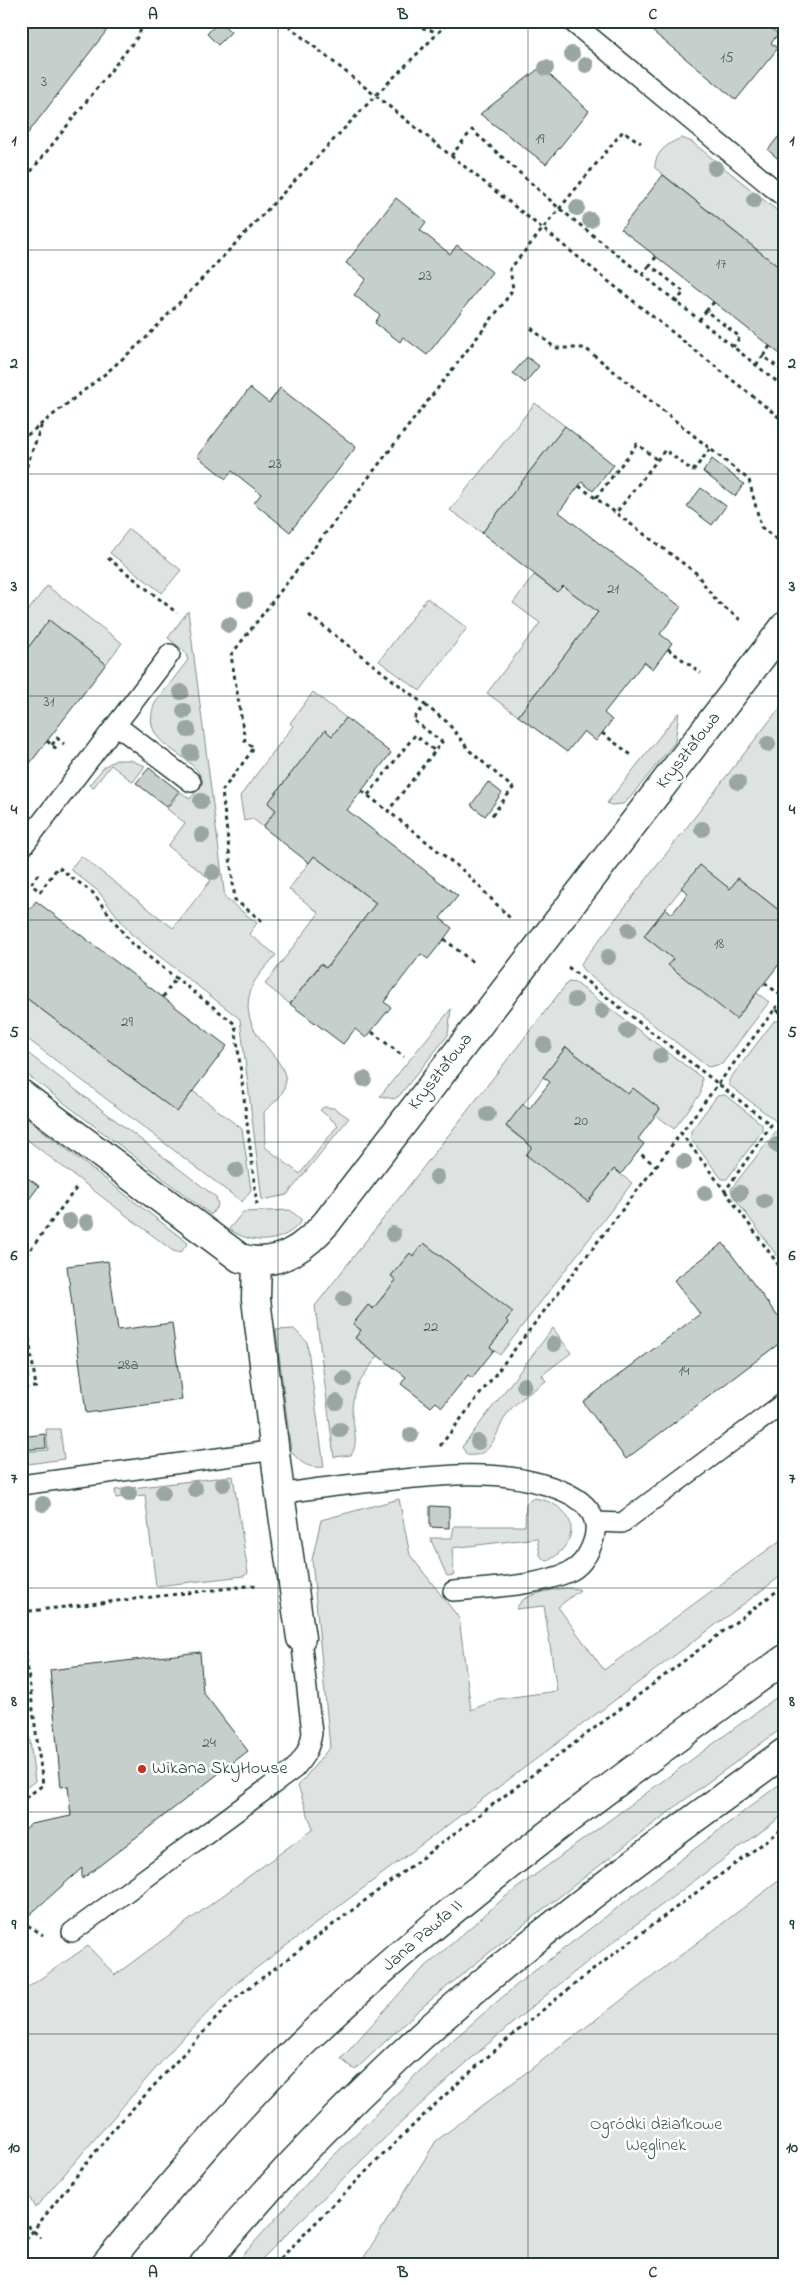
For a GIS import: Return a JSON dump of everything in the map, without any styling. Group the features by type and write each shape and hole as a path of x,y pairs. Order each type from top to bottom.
{"main road":[{"name":"Kryształowa","path":"21,1094 240,1258 257,1261 270,1260 290,1254 310,1240 327,1222 785,626"},
{"path":"257,1261 256,1299 280,1494 301,1638"},
{"name":"Jana Pawła II","path":"106,2264 177,2177 254,2094 334,2014 471,1895 642,1763 785,1658"},
{"path":"204,2264 235,2226 311,2144 402,2054 582,1902 785,1752"}],"lane":[{"path":"571,21 785,198"},
{"path":"21,849 170,654"},
{"path":"116,725 191,782"},
{"path":"596,1522 622,1523 785,1402"},
{"path":"21,1485 275,1450"},
{"path":"280,1494 345,1484 498,1474 532,1481 571,1495 591,1512 596,1522 595,1534 588,1554 570,1572 548,1579 454,1591"},
{"path":"72,1932 294,1769 302,1761 310,1745 312,1733 301,1638"}],"path":[{"path":"21,184 139,35 143,21"},
{"path":"282,21 542,231 663,324 785,422"},
{"path":"399,21 438,32"},
{"path":"21,440 105,374 145,339 376,95 450,21"},
{"path":"451,156 472,130 560,209 785,388"},
{"path":"262,921 235,900 223,800 222,791 254,748 245,741 231,655 503,304 513,289 510,269 623,131 641,143"},
{"path":"642,274 656,256"},
{"path":"650,265 684,292 676,302"},
{"path":"699,320 714,302"},
{"path":"706,311 740,337 733,347"},
{"path":"531,328 555,348 584,348 748,480 761,527 785,546"},
{"path":"756,365 770,346"},
{"path":"763,356 785,373"},
{"path":"21,482 42,423"},
{"path":"596,498 637,444 658,460"},
{"path":"616,513 666,450 693,471 710,449"},
{"path":"579,486 696,573 717,602 742,621"},
{"path":"108,558 177,613"},
{"path":"309,616 447,722 470,751 513,788 490,818"},
{"path":"668,649 701,673"},
{"path":"388,811 442,742 413,720 425,704"},
{"path":"602,733 634,758"},
{"path":"368,795 415,735 435,751"},
{"path":"362,791 466,873 510,918"},
{"path":"38,874 31,884 40,892 58,867 93,893 131,944 235,1024 257,1205"},
{"path":"444,939 475,964"},
{"path":"568,967 771,1125 725,1190"},
{"path":"163,997 176,978"},
{"path":"435,1453 784,997 765,982"},
{"path":"775,1009 785,1016"},
{"path":"372,1032 404,1057"},
{"path":"681,1133 725,1190 785,1274"},
{"path":"638,1152 656,1166"},
{"path":"21,1262 77,1187"},
{"path":"21,1284 36,1387 21,1388"},
{"path":"21,1612 257,1585"},
{"path":"21,2246 112,2131 234,1999 785,1585"},
{"path":"21,1620 43,1785 21,1801"},
{"path":"275,2264 418,2121 493,2052 602,1964 785,1827"},
{"path":"21,1920 49,1939"},
{"path":"21,2211 33,2231 41,2238"}],"green space":[{"path":"682,138 692,142 785,217 785,272 655,168 657,158 663,149 672,142"},
{"path":"535,403 565,426 482,533 450,510"},
{"path":"129,529 181,570 162,593 110,553"},
{"path":"534,575 557,592 563,586 598,612 518,716 487,693 540,623 513,603"},
{"path":"47,586 122,643 106,664 49,621 21,657 21,620"},
{"path":"427,598 467,628 420,691 379,661"},
{"path":"188,611 225,898 257,923 249,934 276,955 253,985 248,1006 251,1021 257,1034 282,1067 285,1078 282,1093 264,1112 265,1147 300,1174 338,1125 320,1110 324,1107 334,1108 349,1118 287,1195 262,1200 240,1019 131,934 98,891 70,869 81,856 173,928 211,880 168,846 185,823 167,809 181,792 190,799 203,782 189,762 160,739 154,730 151,718 155,703 188,660 185,652 168,638"},
{"path":"313,692 346,718 332,736 325,731 268,803 276,810 263,827 253,819 244,821 240,796 293,726 290,723"},
{"path":"785,701 785,915 738,878 730,889 700,866 644,935 673,959 736,1019 757,993 769,1002 722,1064 708,1067 585,972 581,967 582,962"},
{"path":"679,712 675,742 629,799 623,804 611,805 607,803"},
{"path":"116,760 130,760 145,766 133,782 111,765 93,788 89,785 105,766"},
{"path":"314,856 376,903 326,968 320,964 290,1004 265,984 319,913 289,889"},
{"path":"568,982 576,983 702,1078 701,1093 674,1129 656,1115 660,1109 634,1089 628,1094 566,1047 506,1127 532,1147 588,1202 614,1169 632,1183 500,1355 490,1347 509,1323 506,1320 512,1312 424,1243 413,1256 410,1253 391,1276 396,1280 373,1309 368,1305 353,1324 361,1330 355,1338 378,1356 361,1380 353,1401 354,1450 351,1455 334,1457 315,1306"},
{"path":"21,994 177,1112 193,1091 242,1129 251,1190 242,1202 21,1034"},
{"path":"451,1009 448,1035 399,1096 394,1099 380,1096"},
{"path":"774,1021 779,1021 785,1026 785,1267 732,1194 731,1189 781,1125 729,1085 729,1080"},
{"path":"21,1048 216,1197 218,1205 211,1215 21,1070"},
{"path":"725,1095 762,1124 762,1131 727,1179 722,1179 691,1139 691,1131 717,1096"},
{"path":"21,1114 188,1243 180,1253 173,1251 21,1135"},
{"path":"290,1210 302,1220 287,1234 277,1238 258,1240 248,1238 229,1229 243,1212"},
{"path":"553,1328 571,1353 542,1375 546,1381 509,1411 494,1440 484,1452 476,1455 467,1455 462,1447"},
{"path":"294,1329 307,1342 324,1467 309,1466 298,1459 291,1451 276,1330"},
{"path":"23,1337 29,1378 21,1379 21,1338"},
{"path":"46,1429 60,1429 64,1459 21,1465 21,1452 48,1450"},
{"path":"233,1476 248,1573 244,1576 156,1586 145,1495 116,1498 115,1490"},
{"path":"534,1498 559,1507 566,1515 571,1533 567,1543 560,1552 548,1561 544,1560 540,1555 537,1538 452,1548 454,1575 447,1576 430,1538 452,1538 454,1526 525,1526 526,1503"},
{"path":"399,1499 410,1555 459,1618 471,1710 498,1699 557,1691 544,1606 516,1609 528,1597 560,1589 575,1588 580,1590 558,1607 604,1670 785,1537 785,1573 239,1981 176,2045 35,2208 21,2182 21,1992 88,1946 115,1975 313,1829 298,1786 330,1747 312,1560 321,1520"},
{"path":"21,1670 35,1781 21,1792"},
{"path":"785,1691 785,1726 696,1791 528,1921 421,2008 355,2070 341,2059 416,1975 505,1897"},
{"path":"785,1780 785,1814 618,1938 486,2045 386,2137 257,2264 235,2264 319,2170 439,2052 520,1982"},
{"name":"Ogródki działkowe Węglinek","path":"785,1876 785,2264 360,2264 436,2141"}],"building":[{"path":"21,21 114,21 21,142"},
{"path":"219,21 231,32 218,45 207,34"},
{"path":"660,21 762,21 778,34 771,43 778,48 736,100 652,31"},
{"path":"541,67 589,111 546,164 480,114"},
{"path":"778,137 785,142 785,165 768,150"},
{"path":"663,175 785,272 785,358 621,229"},
{"path":"396,198 426,222 420,230 450,254 457,245 492,272 427,355 403,337 400,342 375,323 380,315 354,295 366,279 346,263"},
{"path":"527,357 539,366 525,383 513,373"},
{"path":"250,388 269,403 280,388 356,447 290,532 254,503 261,494 232,471 226,479 197,456"},
{"path":"565,426 614,465 593,491 582,482 559,512 681,607 660,634 672,643 653,669 644,662 604,713 612,720 596,741 584,731 567,752 518,716 598,612 563,586 557,592 482,533"},
{"path":"712,459 744,484 735,496 703,472"},
{"path":"701,488 726,506 712,525 687,506"},
{"path":"49,620 106,664 21,775 21,657"},
{"path":"346,718 391,753 347,810 458,896 440,918 452,928 444,939 428,959 421,954 384,1002 391,1007 366,1038 355,1029 343,1044 290,1004 321,964 326,968 376,903 314,856 309,863 263,827 276,810 268,803 325,730 332,736"},
{"path":"149,768 179,791 167,807 136,783"},
{"path":"488,782 502,793 485,816 471,805"},
{"path":"700,865 730,889 738,878 785,915 785,952 781,956 784,958 736,1019 668,965 673,959 644,936 666,908 672,914 688,893 681,888"},
{"path":"36,901 227,1046 177,1112 21,994 21,921"},
{"path":"566,1047 628,1094 633,1088 660,1109 638,1139 644,1144 621,1174 614,1169 588,1202 526,1155 532,1147 506,1126 523,1104 529,1109 550,1082 543,1077"},
{"path":"21,1173 39,1186 21,1210"},
{"path":"424,1243 513,1312 506,1320 509,1323 490,1347 494,1350 472,1378 468,1375 442,1407 436,1402 431,1407 401,1384 406,1377 355,1338 361,1330 353,1324 368,1305 373,1309 396,1280 391,1276 410,1253 413,1256"},
{"path":"723,1243 785,1326 785,1339 626,1459 583,1402 700,1314 674,1280"},
{"path":"108,1261 118,1330 172,1323 182,1400 86,1413 67,1266"},
{"path":"45,1434 46,1448 22,1450 21,1437"},
{"path":"430,1506 449,1507 449,1528 430,1527"},
{"name":"Wikana SkyHouse","path":"200,1652 203,1692 248,1751 82,1879 82,1868 26,1918 21,1915 21,1832 31,1824 71,1816 68,1786 61,1787 50,1670"}],"place":[{"name":"Wikana SkyHouse","path":"142,1769"}]}
